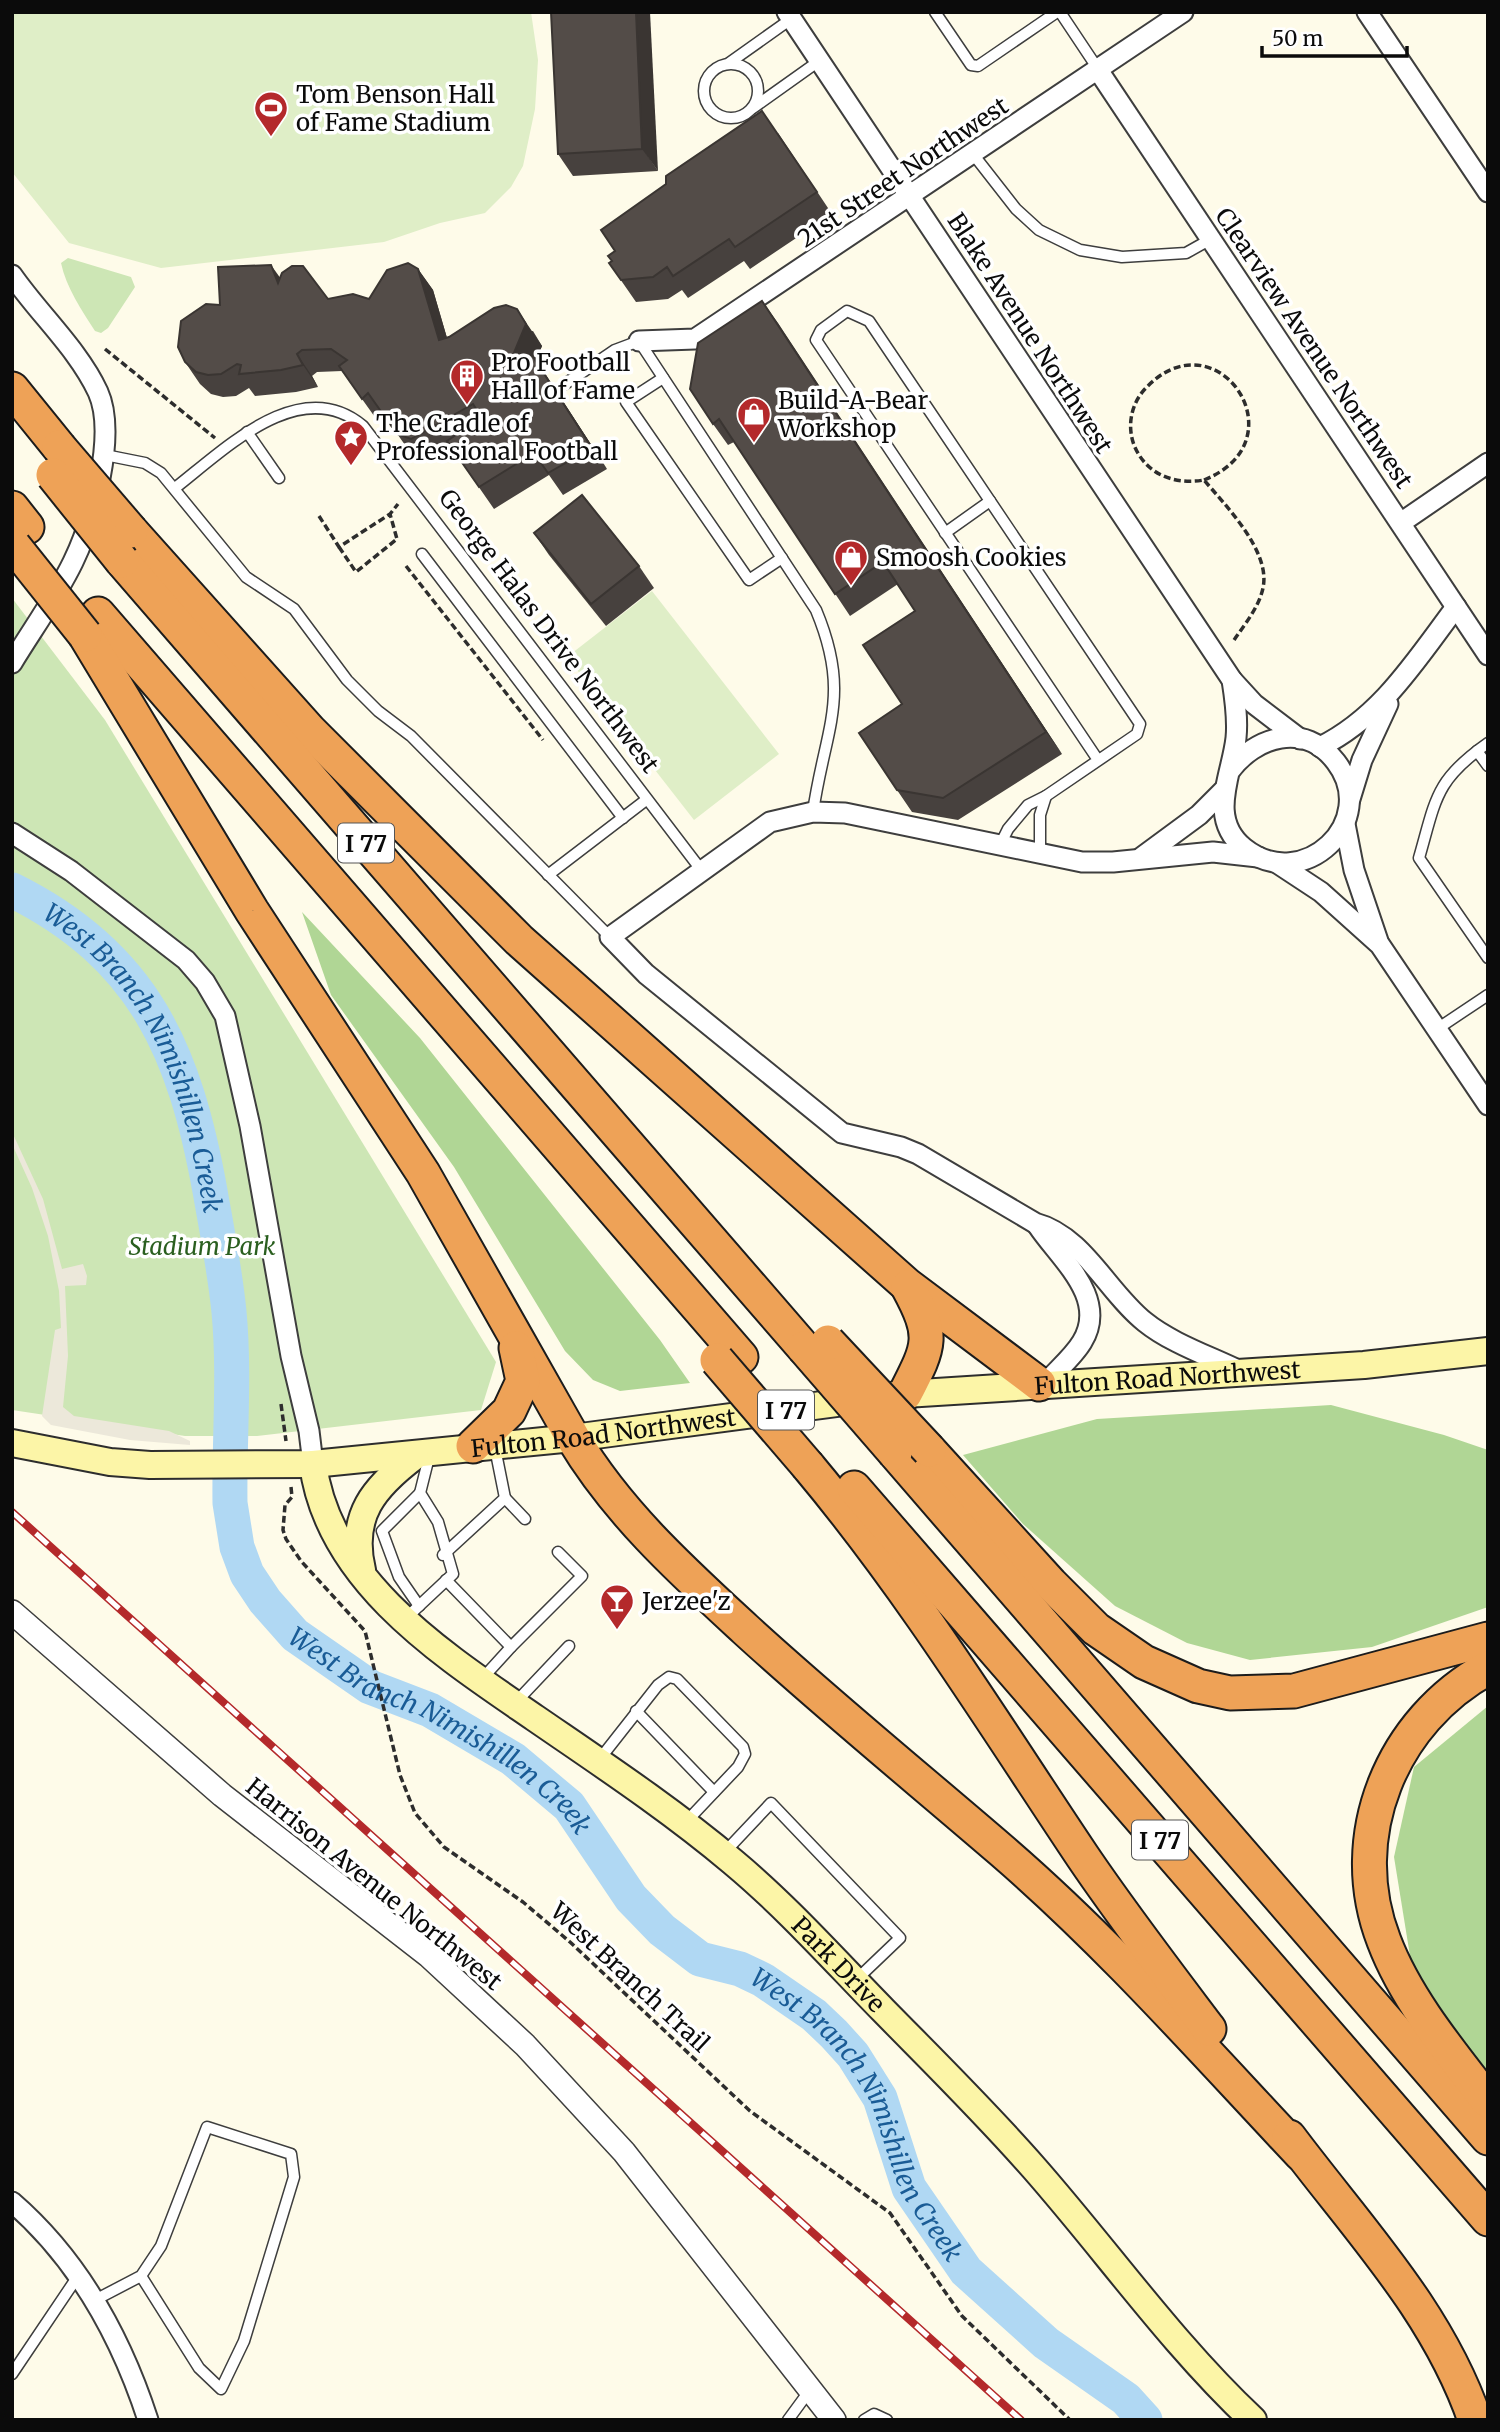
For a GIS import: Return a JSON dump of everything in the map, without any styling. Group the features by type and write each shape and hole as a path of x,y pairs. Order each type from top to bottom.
{"highway":[{"path":"12,389 56,461"},
{"name":"I 77","path":"12,422 56,461 611,1125 816,1345 895,1453 1488,2138"},
{"path":"16,531 92,624 252,911 423,1173 573,1438 595,1474 625,1513 687,1575 814,1692 1055,1899 1107,1949 1301,2154"},
{"path":"127,546 424,849 597,1011 907,1285 1042,1384"},
{"name":"I 77","path":"92,624 566,1155 729,1358 820,1464 1488,2219"},
{"path":"905,1394 926,1346 926,1320 907,1285"},
{"path":"484,1445 509,1410 523,1381 512,1332"},
{"path":"816,1345 929,1450 1051,1584 1096,1629 1144,1662 1198,1686 1230,1693 1294,1691 1488,1639"},
{"path":"820,1464 1127,1920 1301,2154 1408,2289 1438,2337 1475,2420"},
{"path":"1488,1668 1438,1702 1401,1747 1387,1773 1378,1802 1372,1831 1370,1874 1376,1915 1389,1954 1454,2058 1488,2101"}],"main road":[{"name":"Fulton Road Northwest","path":"12,1443 110,1462 190,1468 301,1465 573,1438 905,1394 1377,1364 1488,1351"},
{"path":"363,1575 358,1551 361,1517 370,1499 385,1482 423,1454"},
{"name":"Park Drive","path":"301,1465 316,1489 323,1510 338,1538 363,1575 412,1613 481,1681 685,1824 723,1854 806,1930 1031,2165 1196,2360 1253,2420"}],"street":[{"name":"21st Street Northwest","path":"639,341 695,339 911,197 1183,12"},
{"path":"1367,12 1488,192"},
{"name":"Blake Avenue Northwest","path":"789,16 1232,680 1254,704 1300,738"},
{"name":"Clearview Avenue Northwest","path":"1098,70 1402,522 1488,655"},
{"path":"12,275 98,392 106,416 105,454 82,542 73,563 12,663"},
{"path":"1402,522 1488,463"},
{"path":"1320,747 1356,727 1396,687 1456,607"},
{"name":"Blake Avenue Northwest","path":"1229,772 1236,738 1232,680"},
{"path":"1380,945 1354,870 1345,824 1362,760 1396,687"},
{"path":"1258,857 1241,846 1229,830 1223,811 1223,791 1229,772 1241,755 1257,744 1278,737 1300,738 1320,747 1336,761 1346,781 1349,802"},
{"path":"1141,857 1199,814 1223,791"},
{"path":"1240,1371 1158,1331 1131,1310 1068,1240 1052,1227 1035,1223 918,1154 901,1147 842,1133 646,974 610,937 770,822 813,813 845,813 1082,862 1112,862 1141,857 1213,852 1258,857 1277,863 1321,892 1380,945 1488,1105"},
{"path":"1277,863 1297,863 1316,856 1333,843 1345,824"},
{"path":"14,830 165,942 205,982 225,1017 233,1043 291,1356 309,1431 301,1465"},
{"path":"1035,1223 1066,1259 1089,1302 1089,1322 1081,1344 1042,1384"},
{"path":"1089,1302 1111,1287"},
{"name":"Harrison Avenue Northwest","path":"15,1620 202,1779 429,1956 525,2045 624,2152 834,2420"},
{"path":"12,2202 42,2231 94,2300 129,2365 149,2420"}],"lane":[{"path":"935,12 971,65 978,66 1058,12 1098,70"},
{"path":"789,16 729,63 719,65 706,79 704,97 707,106 713,113 729,119 738,118 819,61"},
{"path":"729,63 747,68 753,75 758,92 752,108"},
{"path":"973,154 1016,209 1031,223 1080,250 1122,257 1186,253 1212,239"},
{"path":"999,846 1008,828 1028,805 1046,796 1138,734 1140,724 869,321 847,311 821,330 816,340 1098,760"},
{"path":"565,384 615,350 639,341 816,610 830,643 835,677 834,713 813,813"},
{"path":"663,378 626,402 749,580 782,558"},
{"name":"George Halas Drive Northwest","path":"175,488 247,432 270,419 311,408 350,415 363,426 702,871"},
{"path":"247,432 279,478"},
{"path":"105,454 145,463 175,488 211,537 246,577 294,609 355,688 378,711 411,736 610,937"},
{"path":"945,533 990,501"},
{"path":"422,554 622,818"},
{"path":"1488,743 1460,762 1439,789 1419,858 1488,958"},
{"path":"1477,751 1488,766"},
{"path":"1040,855 1040,815 1046,796"},
{"path":"548,875 646,800"},
{"path":"1437,1029 1488,995"},
{"path":"484,1445 505,1498 525,1519"},
{"path":"412,1613 453,1574 420,1493 423,1454"},
{"path":"412,1613 408,1584 382,1531 420,1493"},
{"path":"444,1554 505,1498"},
{"path":"481,1681 582,1576 558,1552"},
{"path":"446,1580 511,1647"},
{"path":"514,1704 569,1646"},
{"path":"598,1761 657,1685 670,1677 677,1679 743,1747 745,1755 738,1767 685,1824"},
{"path":"636,1711 714,1792"},
{"path":"723,1854 771,1804 900,1938 855,1981"},
{"path":"94,2300 141,2276 161,2246 207,2127 291,2154 294,2177 244,2342 221,2389 199,2368 141,2276"},
{"path":"12,2374 78,2276"},
{"path":"788,2420 810,2390"},
{"path":"864,2420 874,2414 887,2420"}],"path":[{"path":"105,349 215,438"},
{"path":"1204,481 1234,462 1245,446 1249,416 1242,394 1233,382 1206,366 1191,363 1173,368 1143,391 1135,404 1132,432 1138,453 1153,471 1178,482 1204,481 1225,502 1250,539 1263,572 1264,586 1257,603 1234,640"},
{"path":"339,547 390,513 398,504"},
{"path":"319,516 356,572 397,539 390,513"},
{"path":"406,566 547,745"},
{"path":"281,1403 286,1434"},
{"name":"West Branch Trail","path":"292,1497 285,1505 283,1530 289,1546 358,1619 368,1638 400,1775 415,1813 444,1847 523,1902 561,1934 750,2111 890,2213 962,2316 1070,2420"}],"green space":[{"name":"Tom Benson Hall of Fame Stadium","path":"12,12 531,12 538,60 535,109 523,166 511,187 485,213 440,223 384,242 161,268 69,243 12,172"},
{"path":"68,258 131,277 135,287 108,328 101,333 95,331 67,281 61,263"},
{"path":"652,591 779,754 694,820 567,657"},
{"name":"Stadium Park","path":"12,598 105,720 496,1362 481,1410 257,1436 185,1436 12,1410"},
{"path":"302,912 420,1038 660,1340 690,1383 620,1391 593,1380 565,1351 454,1167 331,995"},
{"path":"1331,1405 1444,1435 1488,1450 1488,1607 1372,1647 1250,1660 1187,1643 1115,1606 1023,1524 963,1455 1097,1419"},
{"path":"1488,1706 1488,2079 1458,2045 1411,1962 1394,1857 1414,1767"}],"shaded area":[{"path":"12,1132 43,1199 62,1269 83,1264 87,1276 86,1285 65,1286 68,1356 63,1407 74,1416 169,1431 190,1441 190,1445 130,1440 51,1425 42,1416 55,1330 61,1328 59,1291 48,1236 32,1188 12,1144"}],"building":[{"path":"551,12 636,12 642,149 558,154"},
{"path":"762,111 817,192 735,247 729,239 673,276 667,267 653,277 621,280 609,263 612,261 608,256 615,251 601,230 666,184 666,176"},
{"name":"Pro Football Hall of Fame","path":"408,263 418,269 439,340 449,337 494,308 506,305 517,309 526,324 511,360 515,366 532,355 592,448 548,473 534,453 479,487 447,441 475,422 480,415 473,404 411,439 397,434 368,393 362,399 339,366 347,360 331,349 302,350 297,354 303,365 281,370 239,374 241,365 237,364 221,374 208,375 196,372 185,362 178,347 181,321 206,304 220,305 218,267 271,265 278,283 282,273 292,266 303,266 328,299 353,294 369,299 387,270"},
{"path":"762,301 1046,732 943,798 897,790 859,733 902,704 863,645 915,611 883,562 835,594 719,419 713,424 690,389 698,343"},
{"path":"582,495 639,566 591,604 534,533"}],"waterway":[{"name":"West Branch Nimishillen Creek","path":"12,890 58,916 96,945 127,978 152,1014 187,1095 210,1191 229,1312 232,1383 230,1503 237,1547 247,1574 265,1601 295,1635 370,1687 430,1710 513,1759 569,1806 631,1898 662,1930 700,1959 740,1969 763,1980 814,2015 853,2055 880,2098 909,2188 966,2271 1046,2343 1126,2399 1145,2420"}],"railway":[{"path":"12,1512 1021,2420"}],"place":[{"name":"Tom Benson Hall of Fame Stadium","path":"271,138"},
{"name":"Pro Football Hall of Fame","path":"467,406"},
{"name":"Build-A-Bear Workshop","path":"754,444"},
{"name":"The Cradle of Professional Football","path":"351,467"},
{"name":"Smoosh Cookies","path":"851,587"},
{"name":"Jerzee'z","path":"617,1631"}]}
